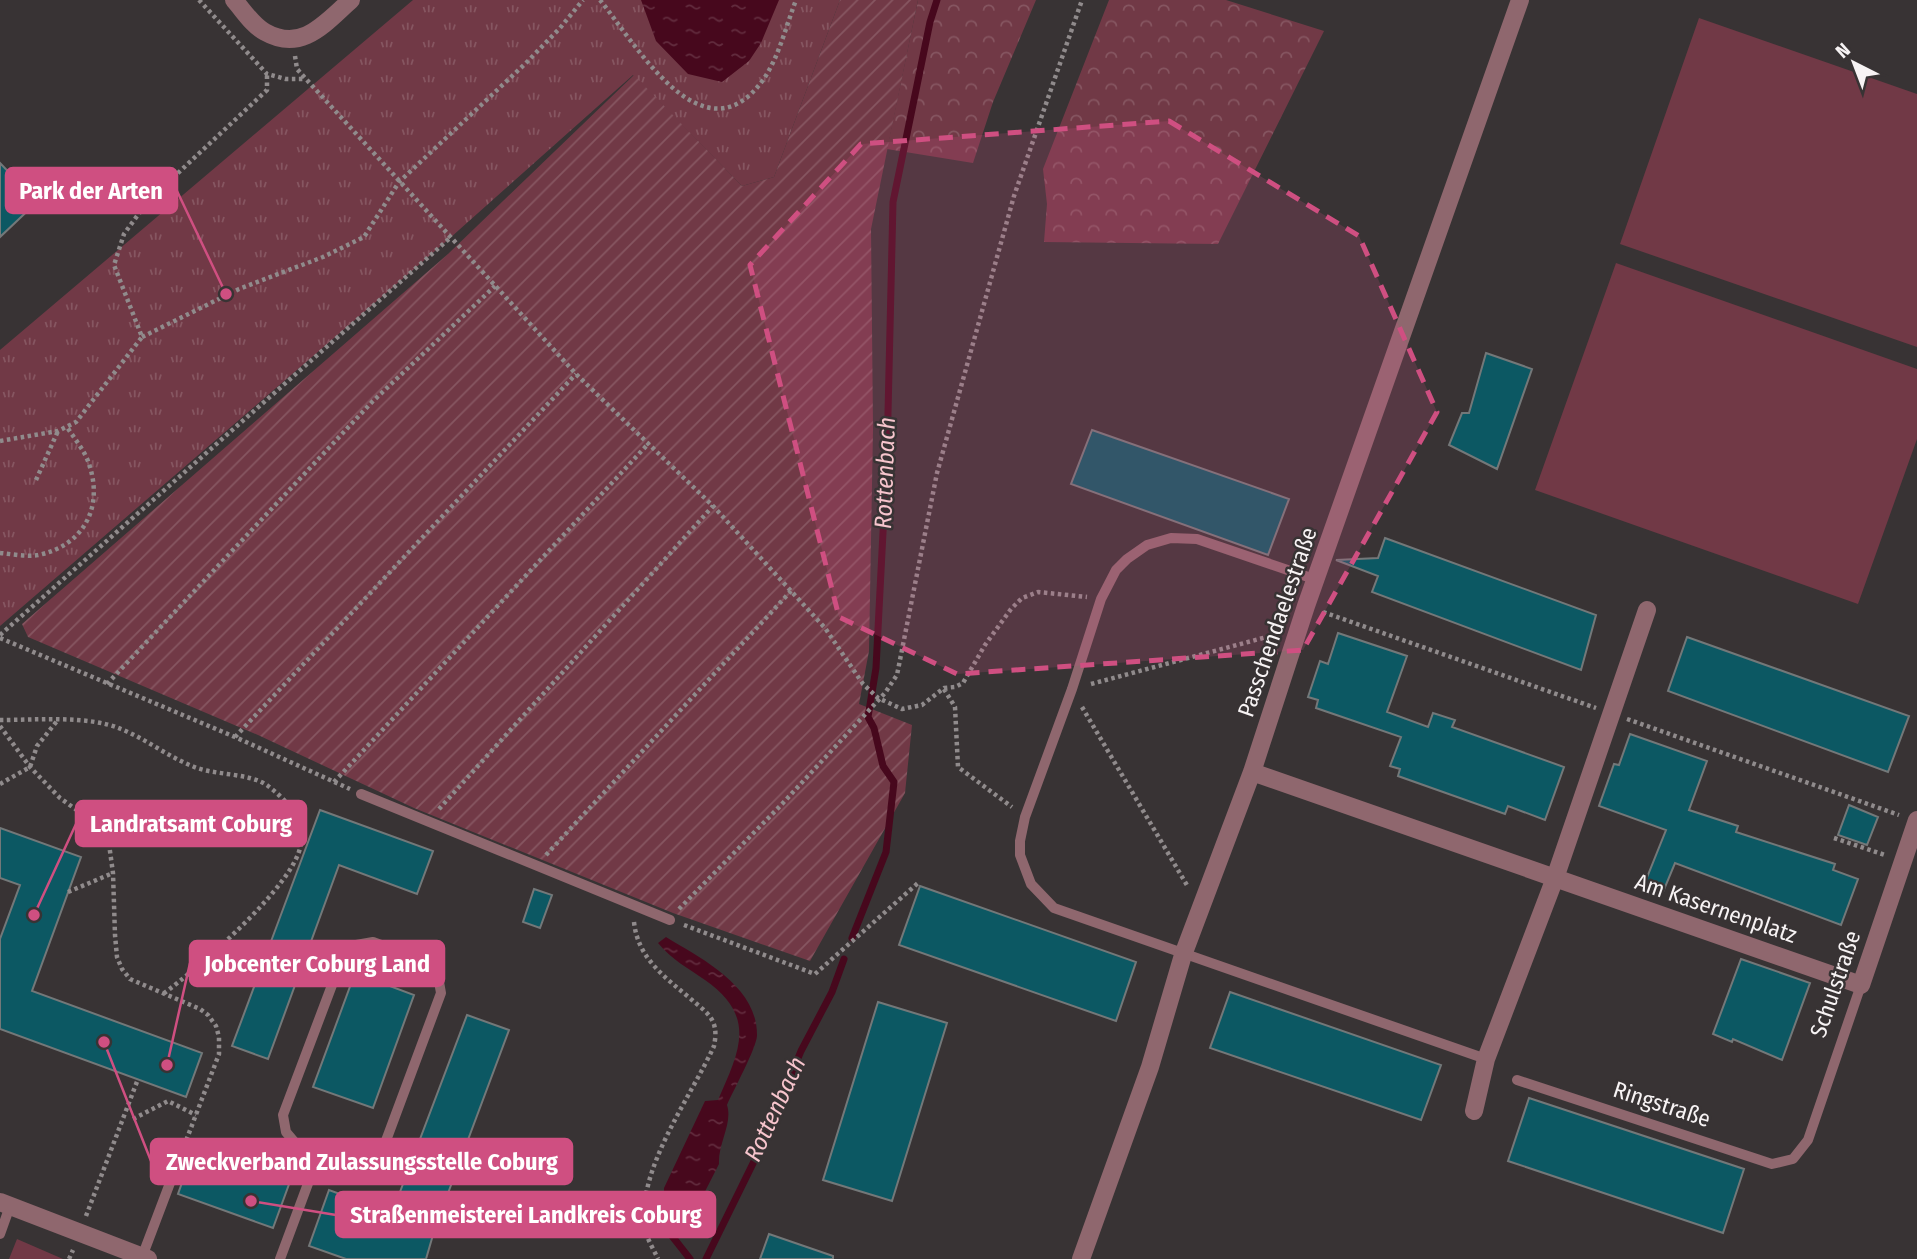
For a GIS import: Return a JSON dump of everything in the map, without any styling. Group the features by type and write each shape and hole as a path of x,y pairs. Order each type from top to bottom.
{"street":[{"path":"234,0 263,32 292,41 317,31 351,0"},
{"name":"Passchendaelestraße","path":"1081,1259 1150,1067 1182,955 1252,772 1296,636 1520,0"},
{"path":"1474,1111 1486,1059 1555,878 1647,610"},
{"name":"Am Kasernenplatz","path":"1252,772 1861,985"},
{"name":"Schulstraße","path":"1861,985 1909,852 1917,820"},
{"path":"5,1204 145,1258"}],"lane":[{"path":"1317,580 1196,538 1171,538 1147,545 1126,559 1108,582 1101,599 1072,689 1025,817 1020,841 1024,869 1031,884 1054,908 1182,955 1486,1059"},
{"path":"361,794 670,920"},
{"path":"373,942 427,962 438,976 441,993 381,1154 366,1163 349,1165 319,1154 297,1145 286,1132 283,1115 343,956 356,945 373,942"},
{"name":"Schulstraße","path":"1793,1159 1808,1140 1861,985"},
{"name":"Ringstraße","path":"1517,1080 1772,1164 1793,1159"},
{"path":"280,1259 319,1154"},
{"path":"145,1258 170,1182"},
{"path":"0,1234 5,1204"}],"path":[{"path":"199,0 267,74 286,79 306,79"},
{"path":"0,441 58,431 76,422 142,337 239,289 323,257 364,237 399,182 526,63 583,0"},
{"path":"600,0 638,52 662,78 705,108 730,107 750,95 775,58 796,0"},
{"path":"918,883 815,974 670,920 885,693 897,675 940,460 1014,196 1082,0"},
{"path":"292,41 297,69 576,374 713,506 825,628 863,684 878,698 902,709 922,705 944,688 963,683 985,645 1022,598 1038,592 1101,599"},
{"path":"142,337 114,265 124,234 148,201 267,90 267,74"},
{"path":"361,794 0,637 450,238"},
{"path":"107,684 372,402 495,286"},
{"path":"235,737 576,374"},
{"path":"0,553 36,555 63,547 83,530 92,512 93,486 89,464 67,427"},
{"path":"36,480 58,431"},
{"path":"334,782 649,443"},
{"path":"426,822 713,506"},
{"path":"536,866 791,592"},
{"path":"1200,908 1072,689 1286,632 1296,636"},
{"path":"944,688 955,707 958,767 1025,817"},
{"path":"0,720 95,722 120,728 192,766 220,775 253,779 267,785 292,808 299,823 300,844 295,862 284,881 244,923 163,994"},
{"path":"0,784 30,767 37,746 57,720"},
{"path":"0,726 30,767 60,798 92,821 109,844 117,957 130,979 200,1009 216,1026 219,1054 170,1182"},
{"path":"1834,838 1909,852"},
{"path":"68,891 113,873"},
{"path":"632,905 636,937 643,953 656,971 709,1014 716,1030 714,1046 657,1158 644,1197 645,1231 658,1259"},
{"path":"69,1259 138,1079"},
{"path":"133,1119 168,1101 196,1115"}],"highlighted area":[{"path":"1169,121 1359,236 1437,412 1303,650 957,674 839,617 750,265 861,144"}],"green space":[{"path":"413,0 840,0 774,177 742,186 633,75 450,238 0,626 0,350"},
{"path":"840,0 918,0 871,229 873,429 869,651 859,704 912,725 905,793 810,961 673,913 414,808 258,735 28,637 22,624 448,254 634,75 742,186 774,177"},
{"path":"918,0 1036,0 993,102 973,163 887,149"},
{"path":"1109,0 1226,0 1324,31 1218,244 1044,242 1047,204 1043,169"},
{"path":"1699,18 1917,94 1917,347 1620,244"},
{"path":"1616,263 1917,369 1917,439 1858,604 1535,490"},
{"path":"17,1239 63,1259 9,1259"}],"water":[{"path":"641,0 779,0 761,43 749,61 722,82 688,74 656,41"},
{"path":"666,937 711,965 738,989 755,1018 757,1036 749,1060 727,1105 728,1119 719,1164 685,1231 672,1236 663,1226 664,1188 705,1101 718,1100 737,1051 739,1036 738,1022 722,994 663,949 658,943"}],"building":[{"path":"0,163 37,202 0,237"},
{"path":"1486,353 1532,369 1497,469 1449,445 1462,413 1469,413"},
{"path":"1092,430 1289,499 1268,555 1071,484"},
{"path":"1385,538 1596,615 1581,670 1372,592 1378,576 1336,560 1378,558"},
{"path":"1338,633 1407,656 1387,712 1428,727 1433,713 1455,720 1452,727 1564,767 1545,820 1508,806 1505,814 1398,776 1400,769 1390,766 1401,737 1316,708 1318,700 1308,697 1320,661 1328,664"},
{"path":"1687,637 1909,716 1888,772 1668,691"},
{"path":"1630,734 1707,761 1689,810 1738,826 1736,832 1835,864 1833,870 1858,879 1841,925 1675,863 1663,892 1644,885 1666,830 1599,806 1614,764 1619,765"},
{"path":"1849,805 1878,817 1867,845 1838,835"},
{"path":"320,810 433,851 417,894 339,865 268,1059 232,1046"},
{"path":"0,828 81,857 32,991 202,1053 186,1097 0,1029 0,939 20,885 0,878"},
{"path":"920,886 1136,962 1116,1021 899,945"},
{"path":"534,889 552,895 540,928 523,922"},
{"path":"1741,959 1810,983 1782,1060 1733,1039 1732,1042 1713,1034"},
{"path":"355,973 414,995 373,1108 313,1087"},
{"path":"1230,992 1441,1065 1421,1120 1210,1048"},
{"path":"878,1002 947,1023 892,1201 823,1180"},
{"path":"467,1015 509,1030 435,1228 426,1259 346,1259 309,1246 329,1190 392,1213"},
{"path":"1529,1098 1744,1169 1723,1233 1508,1161"},
{"path":"197,1141 292,1176 273,1228 178,1194"},
{"path":"769,1234 833,1256 833,1259 760,1259"}],"waterway":[{"name":"Rottenbach","path":"852,938 886,852 894,782 883,766 874,728 868,717 876,668 887,455 893,202 930,22 937,0"},
{"name":"Rottenbach","path":"706,1259 763,1143 801,1051 832,992 844,959"},
{"path":"672,1236 690,1259"}],"place":[{"name":"Park der Arten","path":"226,294"},
{"name":"Landratsamt Coburg","path":"34,915"},
{"name":"Zweckverband Zulassungsstelle Coburg","path":"104,1042"},
{"name":"Jobcenter Coburg Land","path":"167,1065"},
{"name":"Straßenmeisterei Landkreis Coburg","path":"251,1201"}]}
